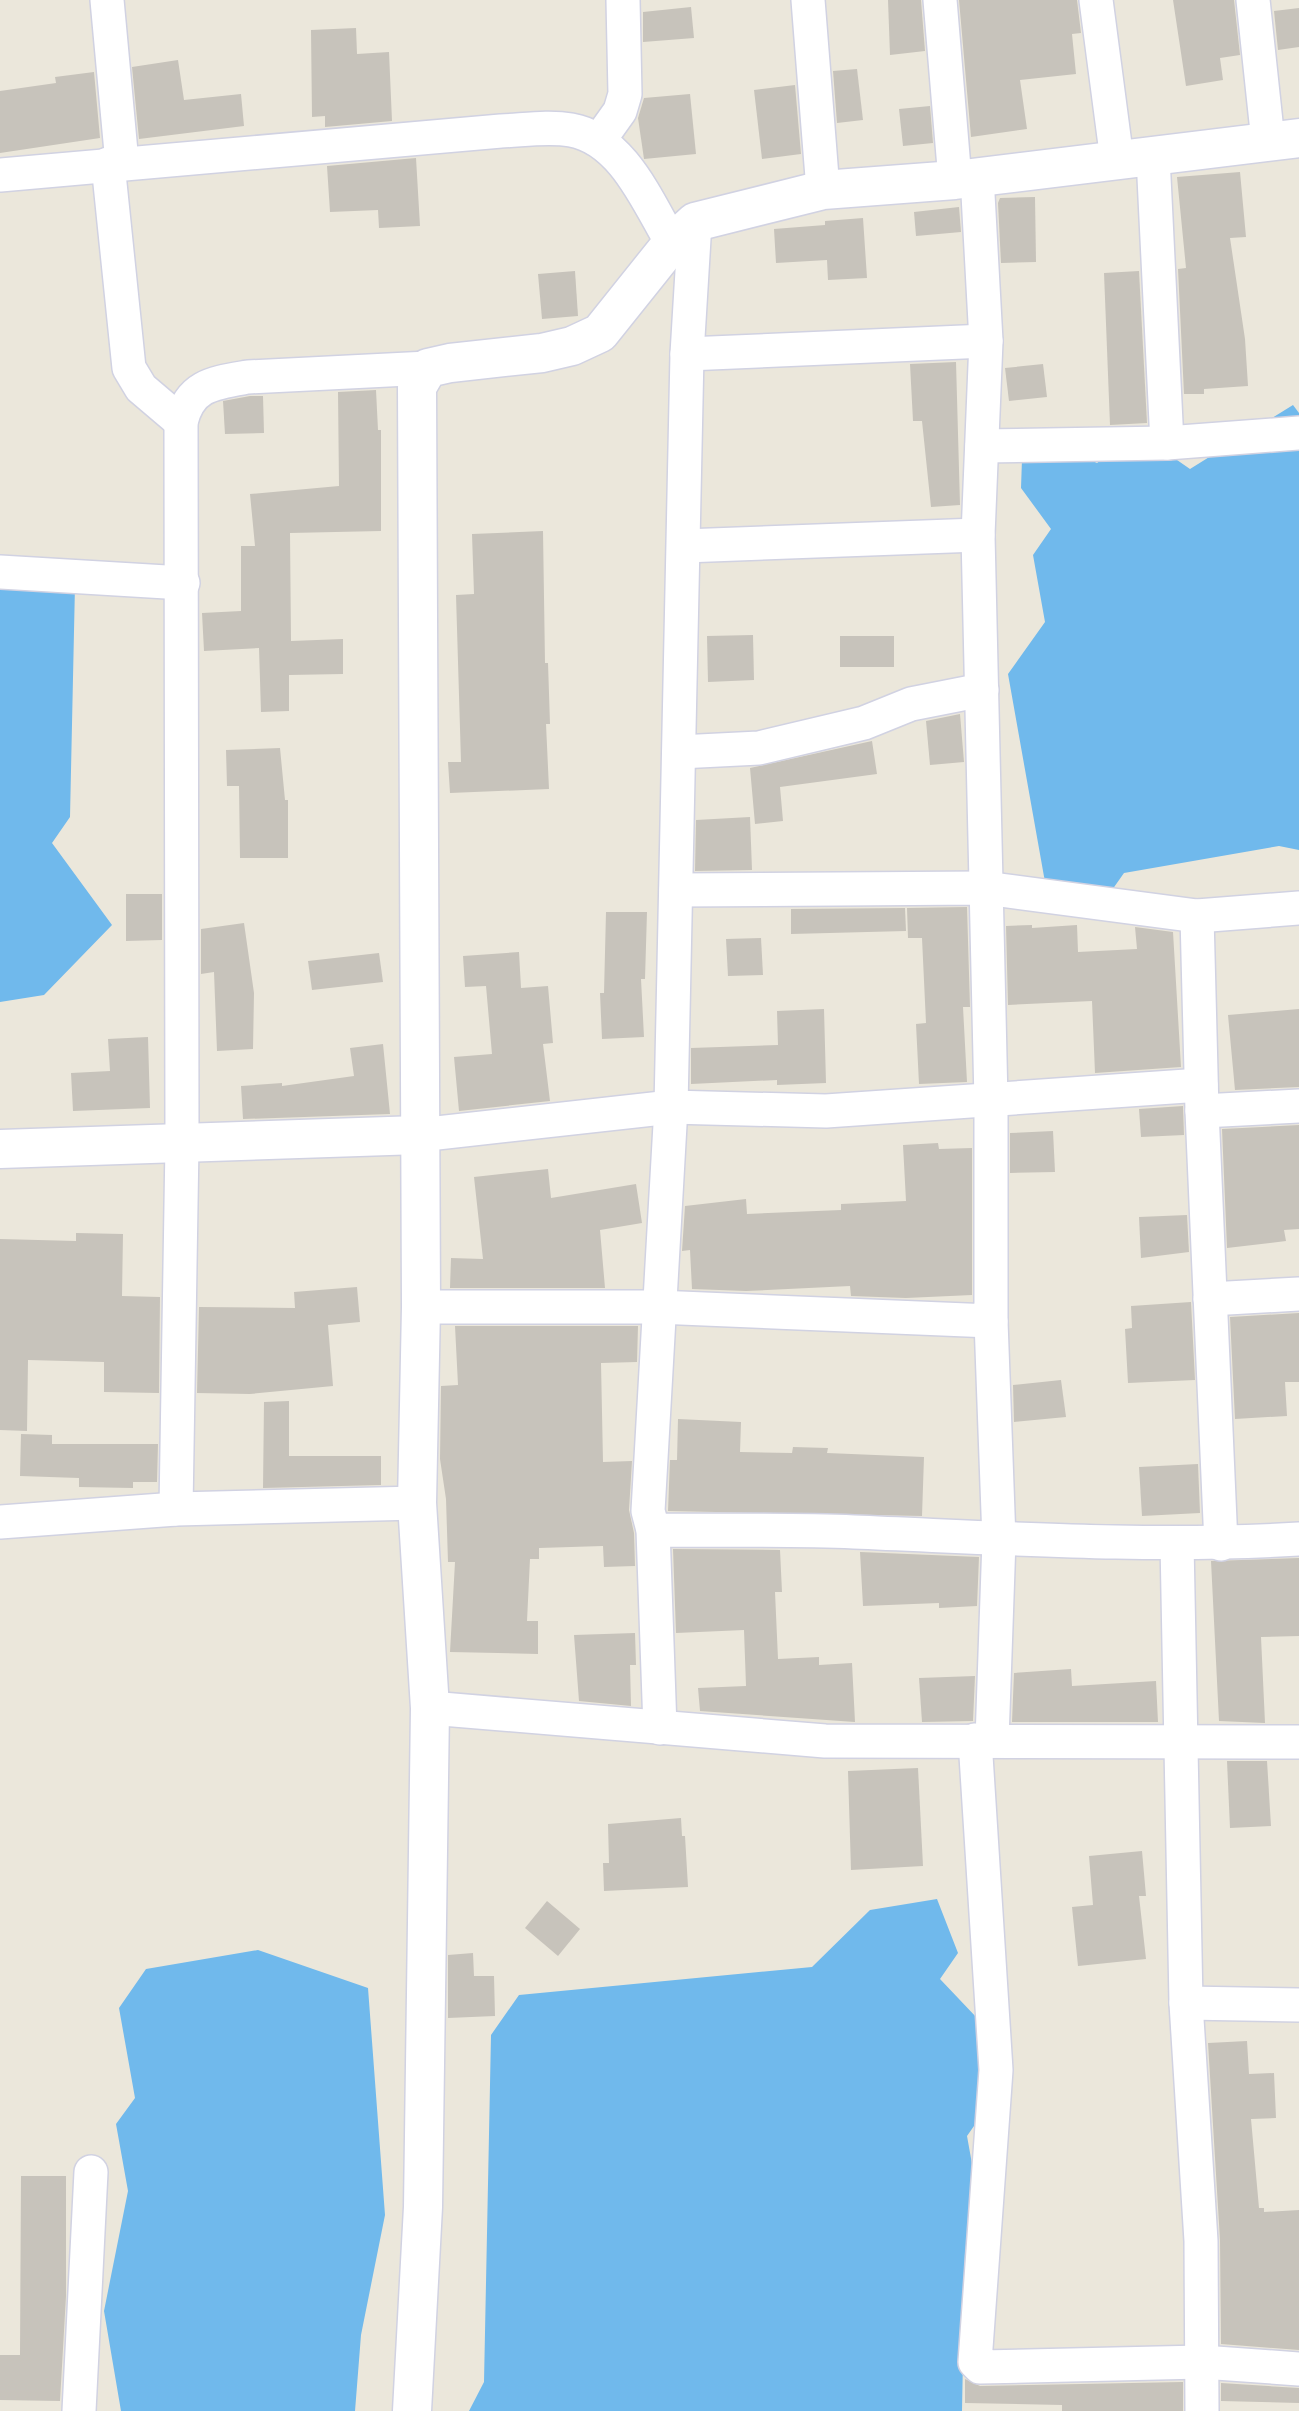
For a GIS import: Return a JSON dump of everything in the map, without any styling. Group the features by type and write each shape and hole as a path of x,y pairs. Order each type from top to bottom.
{"street":[{"path":"107,0 129,368 141,388 181,422"},
{"path":"600,139 620,111 625,93 623,0"},
{"path":"808,0 823,190"},
{"path":"940,0 986,341 978,535 991,1101 991,1321 999,1540 984,1740 996,2070 975,2362 980,2367 1202,2362 1299,2369"},
{"path":"1096,0 1135,159 1167,443"},
{"path":"176,1509 182,1144 181,422 186,403 199,390 219,382 248,377 428,368 542,353 572,346 600,333 618,315 683,232 823,190 966,178 1284,140 1253,0"},
{"path":"0,174 501,131 571,130 600,139 683,232 687,354 671,1107 657,1307 648,1511 653,1530 660,1728"},
{"path":"687,354 986,341"},
{"path":"412,2411 423,2207 430,1708 417,1503 421,1307 415,418 417,387 428,368"},
{"path":"982,446 1167,443 1299,433"},
{"path":"684,546 978,535"},
{"path":"0,572 183,583"},
{"path":"680,752 759,748 864,723 911,704 982,691"},
{"path":"676,890 985,888 1197,916 1299,908"},
{"path":"1197,916 1201,1098 1221,1544"},
{"path":"0,1149 419,1135 671,1107 826,1111 991,1101 1201,1098 1299,1106"},
{"path":"1210,1299 1299,1294"},
{"path":"421,1307 657,1307 991,1321"},
{"path":"0,1522 176,1509 417,1503"},
{"path":"653,1530 852,1532 999,1540 1221,1544 1299,1539"},
{"path":"1177,1543 1186,2003 1201,2241 1202,2411"},
{"path":"430,1708 825,1741 1299,1742"},
{"path":"1186,2003 1299,2005"},
{"path":"79,2411 91,2172"}],"water":[{"path":"1293,405 1299,413 1299,850 1279,846 1124,873 1105,900 1048,899 1008,674 1045,622 1033,555 1051,529 1021,488 1023,430 1097,463 1138,433 1190,469"},
{"path":"0,585 75,585 70,817 52,843 112,925 44,995 0,1002"},
{"path":"937,1899 958,1953 940,1979 996,2038 995,2096 967,2136 983,2225 965,2252 962,2411 469,2411 484,2382 491,2035 519,1995 812,1967 870,1910"},
{"path":"258,1950 368,1988 385,2215 361,2335 355,2411 121,2411 104,2311 128,2191 116,2124 135,2098 119,2008 146,1969"}],"building":[{"path":"888,0 921,0 925,51 890,55"},
{"path":"959,0 1077,0 1081,33 1072,34 1076,74 1020,80 1027,129 971,137"},
{"path":"1173,0 1234,0 1240,55 1220,58 1223,80 1186,86"},
{"path":"691,7 694,38 643,42 643,12"},
{"path":"1299,8 1299,47 1278,50 1274,11"},
{"path":"356,28 357,54 389,52 392,121 325,127 325,116 312,117 311,30"},
{"path":"178,60 184,100 241,94 244,126 139,139 132,67"},
{"path":"857,69 863,120 837,123 833,71"},
{"path":"94,72 100,138 0,153 0,91 56,83 55,77"},
{"path":"795,85 801,154 762,159 754,90"},
{"path":"690,94 696,154 644,159 638,118 644,98"},
{"path":"930,106 933,143 903,146 899,109"},
{"path":"416,158 420,226 379,228 378,210 330,212 327,166"},
{"path":"1240,172 1246,237 1230,238 1245,339 1248,386 1204,389 1204,394 1184,394 1178,269 1186,268 1177,177"},
{"path":"1035,197 1036,262 1001,263 1000,198"},
{"path":"959,207 961,232 916,236 914,212"},
{"path":"863,218 867,278 828,280 827,260 776,263 774,229 825,225 825,221"},
{"path":"575,271 578,316 542,319 538,274"},
{"path":"1139,271 1147,423 1110,425 1104,273"},
{"path":"956,362 960,505 931,507 922,421 913,421 910,364"},
{"path":"1043,364 1047,397 1009,401 1005,368"},
{"path":"376,390 378,430 381,430 381,531 290,533 291,641 343,639 343,674 289,675 289,711 261,712 259,648 204,651 202,613 241,611 241,546 255,546 250,494 339,486 338,392"},
{"path":"263,396 264,433 225,434 223,401"},
{"path":"543,531 545,663 548,663 550,724 546,724 549,789 450,793 448,762 461,762 456,595 474,594 472,534"},
{"path":"753,635 754,680 708,682 707,636"},
{"path":"840,636 894,636 894,667 840,667"},
{"path":"960,714 964,762 930,765 926,721"},
{"path":"872,741 877,774 780,787 783,821 755,824 750,768"},
{"path":"280,748 285,800 288,800 288,858 240,858 239,786 227,786 226,750"},
{"path":"750,817 752,870 695,871 696,820"},
{"path":"126,894 162,894 162,940 126,941"},
{"path":"967,907 970,1007 963,1007 967,1082 919,1084 916,1024 926,1023 922,938 908,938 907,908"},
{"path":"905,908 906,931 791,934 791,909"},
{"path":"606,912 647,912 645,979 641,979 644,1037 602,1039 600,993 604,993"},
{"path":"244,923 254,993 253,1049 217,1051 214,972 201,974 201,929"},
{"path":"1032,925 1032,928 1077,925 1078,952 1137,949 1135,927 1173,932 1181,1067 1095,1073 1092,1001 1008,1005 1006,926"},
{"path":"761,938 763,975 728,976 726,939"},
{"path":"519,952 521,988 548,986 553,1043 543,1044 550,1101 459,1111 454,1057 492,1054 486,986 465,987 463,956"},
{"path":"379,953 383,982 312,990 308,961"},
{"path":"824,1009 826,1083 777,1085 777,1080 691,1084 691,1048 778,1045 777,1011"},
{"path":"1299,1009 1299,1087 1235,1090 1228,1015"},
{"path":"148,1037 150,1108 73,1111 71,1073 110,1071 108,1039"},
{"path":"383,1044 390,1114 243,1119 241,1086 282,1083 282,1086 354,1076 350,1048"},
{"path":"1183,1106 1184,1135 1141,1137 1139,1109"},
{"path":"1299,1125 1299,1229 1284,1230 1286,1241 1227,1248 1222,1129"},
{"path":"1053,1131 1055,1172 1010,1173 1010,1133"},
{"path":"938,1143 939,1149 972,1148 972,1295 906,1298 851,1296 850,1286 746,1291 692,1289 690,1250 682,1251 685,1206 746,1199 747,1214 841,1210 841,1204 906,1201 903,1145"},
{"path":"548,1169 551,1198 636,1184 642,1223 600,1230 605,1288 450,1288 451,1258 483,1259 474,1177"},
{"path":"1187,1215 1189,1252 1141,1258 1139,1217"},
{"path":"76,1233 123,1234 122,1296 160,1297 159,1393 104,1392 104,1362 28,1360 27,1431 0,1430 0,1239 76,1241"},
{"path":"357,1287 360,1322 328,1325 333,1386 250,1394 197,1393 199,1307 295,1308 294,1292"},
{"path":"1191,1302 1195,1380 1128,1383 1125,1329 1132,1328 1131,1306"},
{"path":"1299,1313 1299,1382 1285,1382 1287,1416 1235,1419 1230,1317"},
{"path":"455,1326 638,1326 637,1362 601,1363 603,1462 632,1461 629,1510 634,1533 635,1566 604,1567 603,1546 539,1548 539,1559 530,1559 527,1621 538,1621 538,1654 450,1652 455,1562 448,1562 446,1499 440,1459 441,1386 458,1385"},
{"path":"1061,1380 1066,1417 1014,1422 1013,1385"},
{"path":"289,1401 289,1456 381,1456 381,1485 263,1488 264,1402"},
{"path":"678,1419 741,1422 740,1452 792,1453 793,1447 828,1448 827,1453 924,1457 922,1516 668,1511 670,1460 677,1460"},
{"path":"21,1434 52,1435 52,1444 158,1444 157,1482 133,1482 133,1488 79,1487 79,1478 20,1476"},
{"path":"1198,1464 1200,1513 1142,1516 1139,1467"},
{"path":"673,1549 780,1550 782,1592 775,1592 778,1659 819,1657 819,1665 852,1663 855,1722 700,1711 698,1688 746,1686 744,1630 676,1633"},
{"path":"860,1552 979,1557 977,1606 939,1608 939,1603 863,1606"},
{"path":"1299,1558 1299,1636 1261,1637 1265,1723 1219,1721 1211,1561"},
{"path":"635,1633 636,1665 630,1665 631,1706 579,1701 574,1635"},
{"path":"1071,1669 1072,1686 1156,1681 1158,1722 1012,1722 1014,1673"},
{"path":"975,1676 973,1721 922,1722 919,1678"},
{"path":"1227,1761 1267,1761 1271,1826 1230,1828"},
{"path":"918,1768 923,1866 851,1870 848,1771"},
{"path":"681,1818 682,1836 685,1836 688,1887 604,1891 603,1863 609,1863 608,1824"},
{"path":"1142,1851 1146,1896 1139,1896 1146,1959 1078,1966 1072,1907 1093,1905 1089,1856"},
{"path":"547,1901 580,1929 558,1956 525,1928"},
{"path":"473,1953 474,1976 494,1976 495,2016 448,2018 448,1955"},
{"path":"1247,2041 1249,2074 1274,2073 1276,2118 1251,2119 1259,2208 1264,2208 1264,2212 1299,2210 1299,2350 1221,2344 1220,2240 1208,2043"},
{"path":"21,2176 66,2176 66,2296 60,2401 0,2400 0,2355 20,2355"},
{"path":"965,2379 980,2386 1183,2382 1183,2411 1062,2411 1062,2405 965,2403"},
{"path":"1221,2383 1299,2388 1299,2403 1221,2401"}]}
